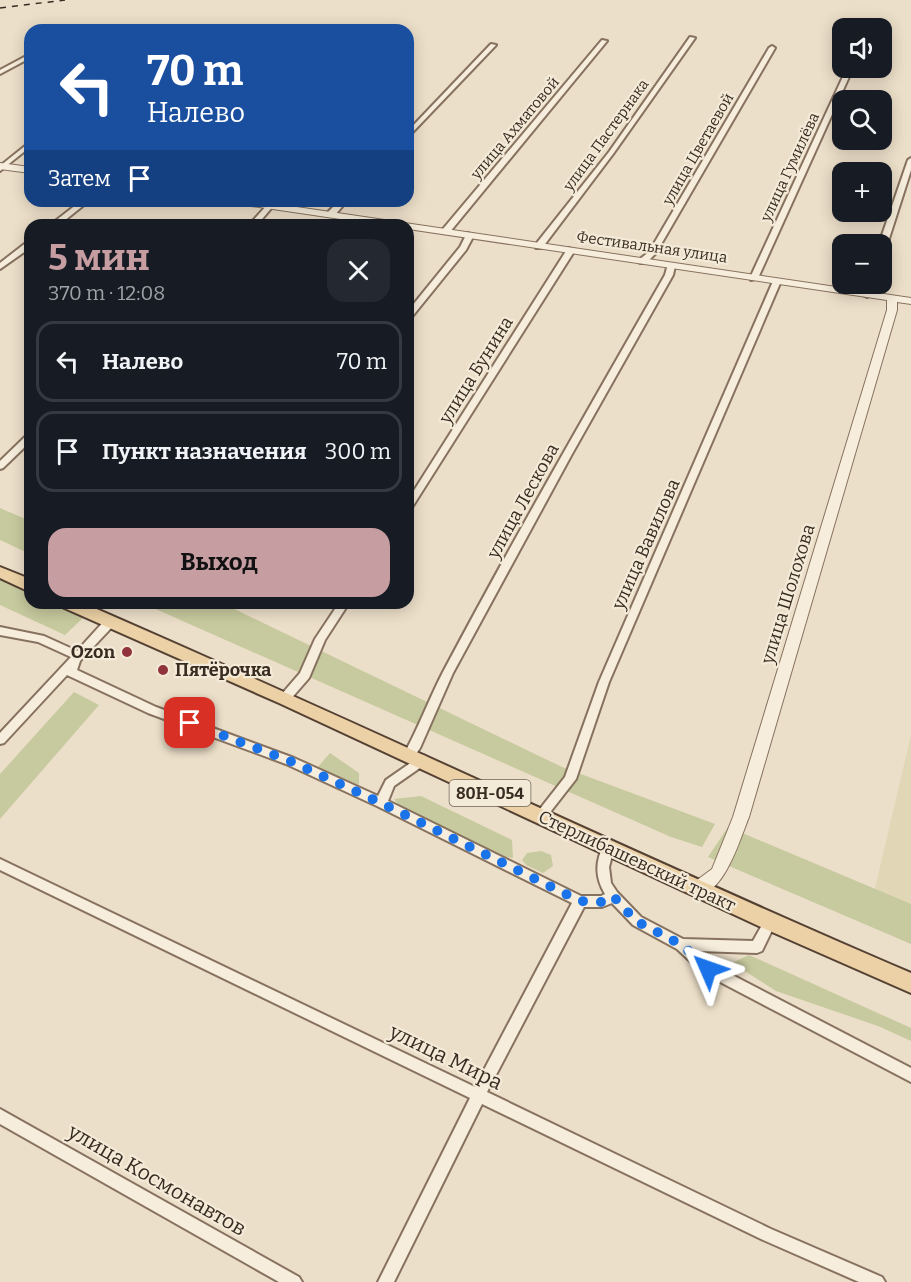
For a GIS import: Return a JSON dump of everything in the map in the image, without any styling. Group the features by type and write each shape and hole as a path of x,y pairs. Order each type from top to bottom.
{"main road":[{"path":"0,572 24,583"},
{"name":"Стерлибашевский тракт","path":"81,609 416,757 540,817 770,922 911,983"}],"street":[{"name":"улица Пастернака","path":"539,246 611,153 692,38"},
{"name":"улица Ахматовой","path":"446,231 604,41"},
{"path":"414,129 493,45"},
{"name":"улица Цветаевой","path":"643,261 652,253 772,48"},
{"path":"0,72 24,59"},
{"name":"улица Гумилёва","path":"754,278 845,78"},
{"path":"1,167 24,149"},
{"path":"887,234 911,160"},
{"path":"1,167 24,169"},
{"path":"62,219 77,207"},
{"path":"258,219 268,207"},
{"path":"284,207 354,219"},
{"path":"331,214 337,207"},
{"name":"Фестивальная улица","path":"414,227 911,301"},
{"path":"414,309 463,248 470,235"},
{"path":"0,267 24,249"},
{"name":"улица Бунина","path":"414,498 571,250"},
{"name":"улица Лескова","path":"416,757 433,702 448,673 567,454 669,275 671,266"},
{"name":"улица Вавилова","path":"540,817 570,779 604,682 631,617 777,281"},
{"name":"улица Шолохова","path":"699,888 718,873 741,817 892,310 892,299"},
{"path":"0,466 24,443"},
{"path":"285,698 305,675 320,639 340,609"},
{"path":"0,740 110,622"},
{"path":"0,632 40,639 77,655"},
{"path":"77,655 71,672 152,710 290,761 580,901 602,902 613,896"},
{"path":"381,803 390,783 416,757"},
{"path":"608,848 601,866 604,885 636,921 682,945 708,969 911,1075"},
{"name":"улица Мира","path":"0,864 766,1234 877,1282"},
{"path":"386,1282 478,1096 580,901"},
{"path":"682,945 757,947 770,922"},
{"name":"улица Космонавтов","path":"0,1116 294,1282"}],"shaded area":[{"path":"911,735 911,907 874,892"}],"green space":[{"path":"0,508 24,518 24,551 0,540"},
{"path":"0,578 24,588 24,609 69,609 85,616 65,635 0,605"},
{"path":"156,609 234,609 562,767 715,824 702,847 671,837"},
{"path":"74,692 99,705 0,819 0,774"},
{"path":"330,753 359,773 359,785 317,768"},
{"path":"421,796 512,840 513,858 506,857 400,807 394,799"},
{"path":"728,827 911,904 911,944 708,857"},
{"path":"541,851 551,855 553,866 543,873 526,865 522,860 527,853"},
{"path":"749,955 911,1028 911,1041 878,1026 776,991 732,963"}],"railway":[{"path":"0,8 65,0"}],"place":[{"name":"Ozon","path":"127,652"},
{"name":"Пятёрочка","path":"163,670"}],"route":[{"path":"190,723 290,761 580,901 602,902 613,896 636,921 682,945 708,969"}]}
